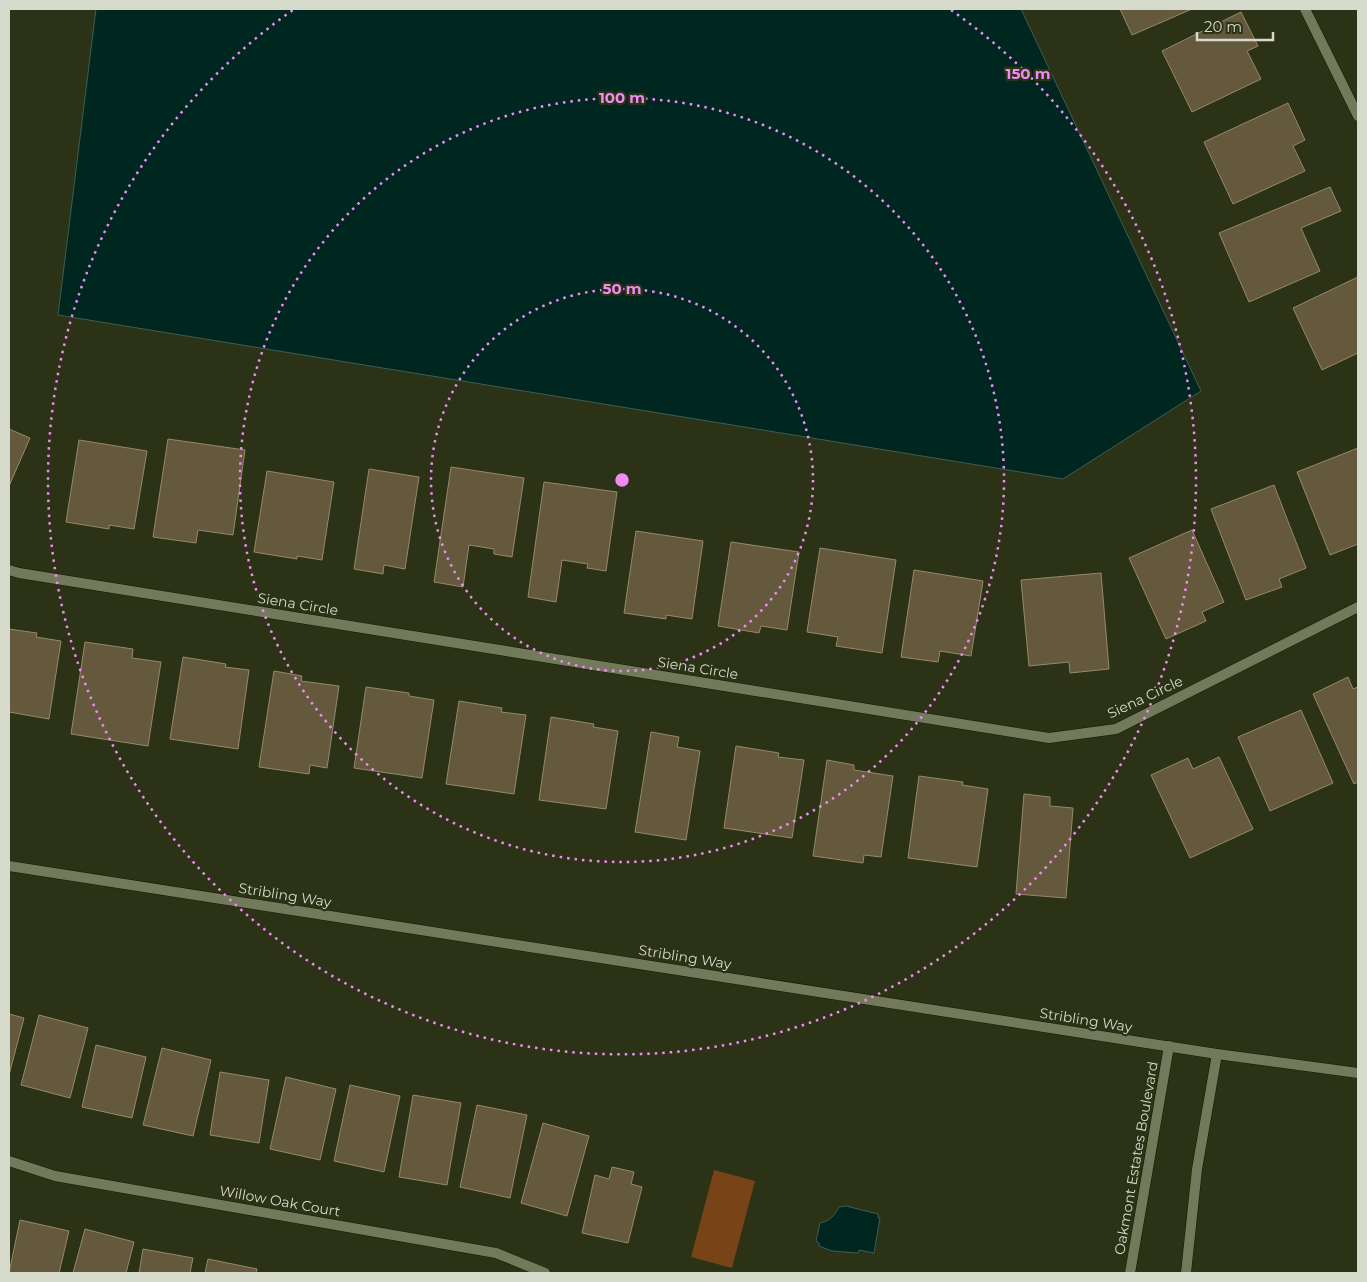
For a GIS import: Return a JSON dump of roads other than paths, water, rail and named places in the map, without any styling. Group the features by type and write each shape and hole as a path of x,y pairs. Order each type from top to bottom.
{"street":[{"path":"1304,9 1358,116"},
{"name":"Siena Circle","path":"9,570 49,578 1049,738 1116,729 1358,607"},
{"name":"Stribling Way","path":"9,866 1217,1054 1358,1072"},
{"name":"Oakmont Estates Boulevard","path":"1130,1273 1169,1046"},
{"path":"1186,1273 1197,1169 1217,1054"},
{"name":"Willow Oak Court","path":"9,1161 55,1176 496,1253 545,1273"}],"water":[{"path":"96,9 1021,9 1201,391 1063,479 58,315"},
{"path":"846,1206 878,1214 878,1218 880,1218 874,1253 859,1250 858,1253 832,1251 819,1246 819,1243 816,1241 820,1223 832,1217 839,1207"}]}
